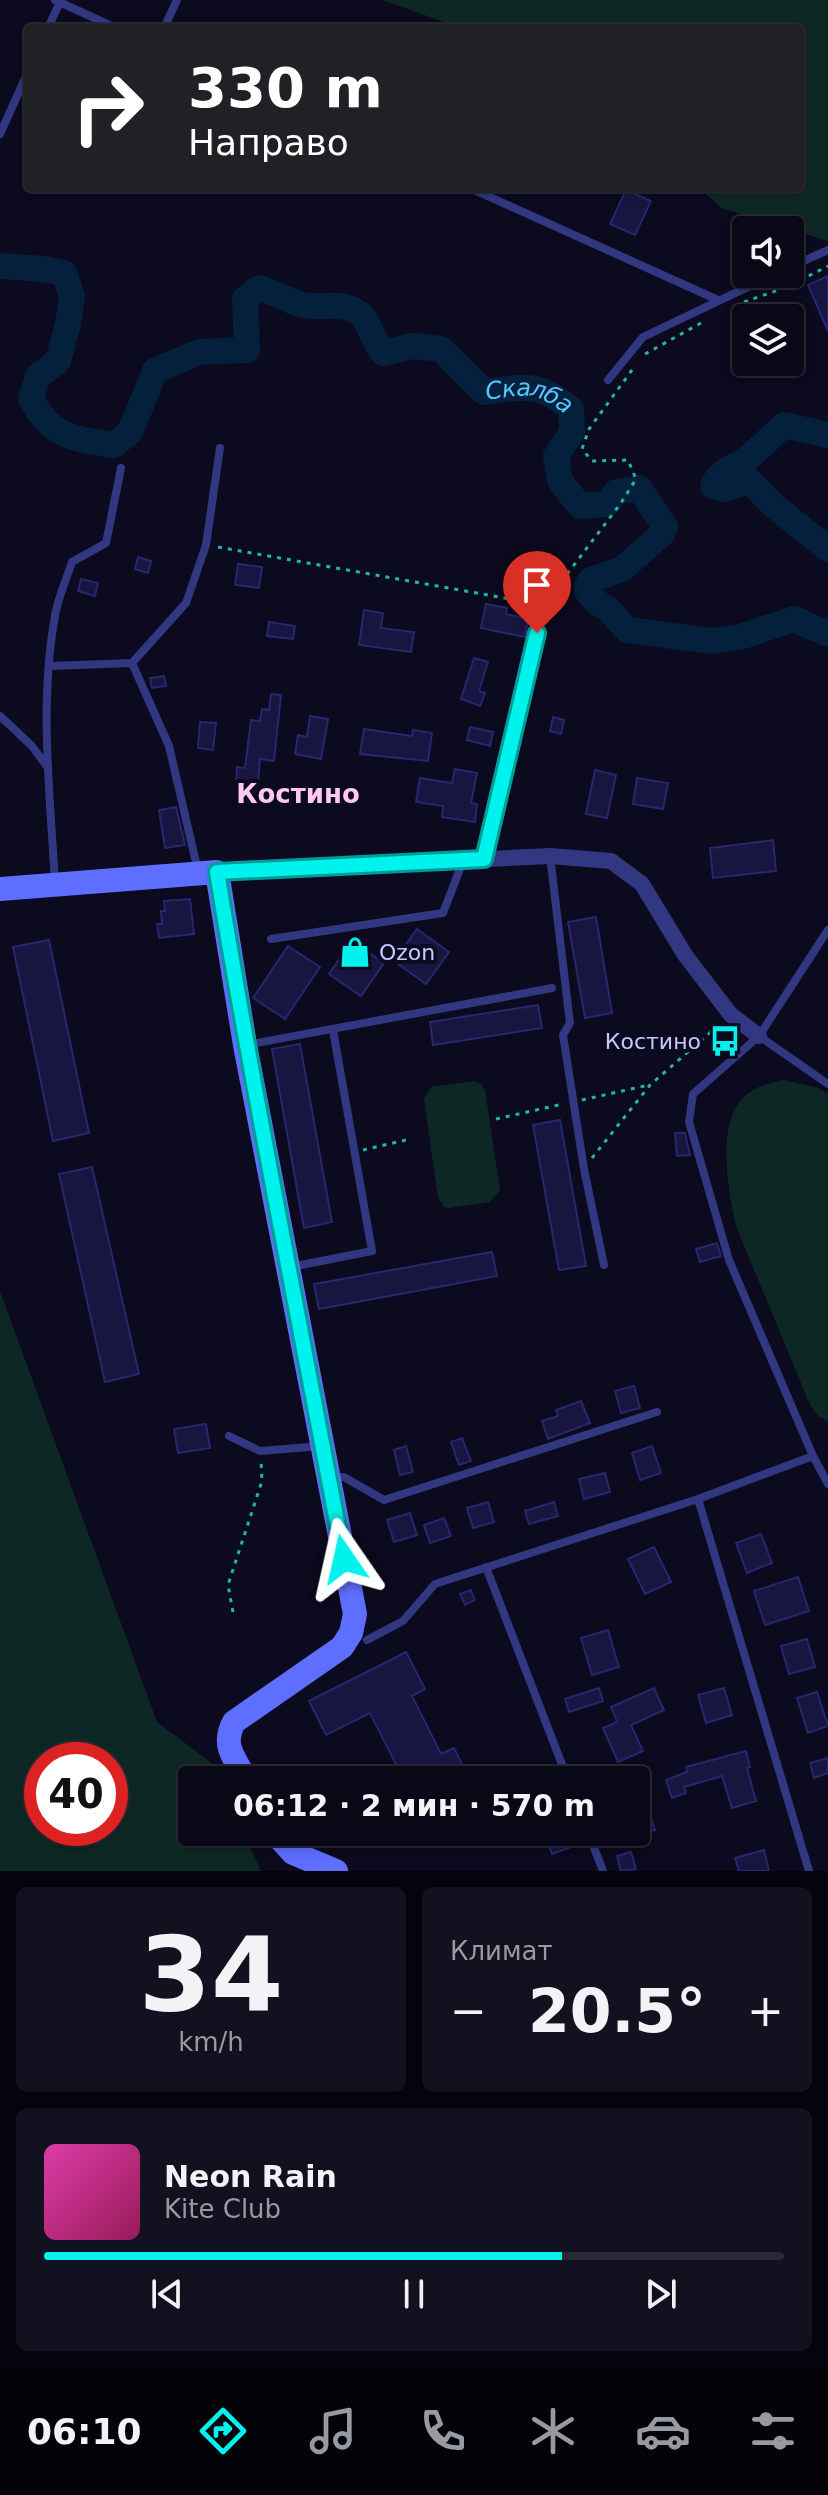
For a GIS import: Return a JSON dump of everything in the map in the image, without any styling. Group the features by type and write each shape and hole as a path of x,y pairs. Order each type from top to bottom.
{"street":[{"path":"0,889 208,872 484,859 550,856 611,861 642,884 685,955 731,1015 759,1036"},
{"path":"208,872 290,1267 355,1614 351,1633 342,1647 234,1722 228,1734 228,1747 238,1766"},
{"path":"287,1846 293,1853 336,1871"}],"lane":[{"path":"166,24 177,0"},
{"path":"49,24 57,1 107,24"},
{"path":"0,134 24,81"},
{"path":"479,192 718,300"},
{"path":"804,261 828,250"},
{"path":"608,380 643,337 744,288"},
{"path":"50,666 132,663 186,603 206,545 220,448"},
{"path":"55,884 47,690 55,614 72,562 106,543 121,468"},
{"path":"484,859 544,605"},
{"path":"132,663 169,746 208,872"},
{"path":"0,716 32,746 48,768"},
{"path":"550,856 570,1023 563,1035 584,1169 604,1265"},
{"path":"271,939 443,913 463,861"},
{"path":"828,930 759,1036 693,1094 689,1122 729,1260 813,1456 828,1484"},
{"path":"245,1045 552,988"},
{"path":"290,1267 372,1251 333,1030"},
{"path":"759,1036 828,1084"},
{"path":"328,1477 344,1477 384,1500 657,1412"},
{"path":"229,1436 260,1451 322,1446"},
{"path":"367,1640 403,1621 435,1584 698,1499 813,1456"},
{"path":"698,1499 809,1871"},
{"path":"486,1567 563,1766"},
{"path":"593,1846 603,1871"}],"path":[{"path":"745,302 787,287 828,266"},
{"path":"644,354 706,320"},
{"path":"206,545 544,605 636,479 628,460 592,461 582,449 589,429 635,367"},
{"path":"584,1169 650,1085 731,1015"},
{"path":"355,1152 406,1140"},
{"path":"233,1612 228,1585 262,1481 260,1451"}],"green space":[{"path":"382,0 828,0 828,241 804,234 804,216 748,216 722,208 704,192 804,192 804,24 450,24"},
{"path":"784,1080 819,1088 828,1094 828,1421 818,1416 810,1405 736,1226 730,1195 727,1140 735,1109 753,1090"},
{"path":"474,1081 485,1090 500,1190 490,1202 444,1207 438,1198 424,1099 431,1087"},
{"path":"0,1291 157,1722 214,1766 178,1766 178,1846 249,1846 261,1871 0,1871"}],"building":[{"path":"625,192 651,201 635,235 610,224"},
{"path":"828,276 828,331 808,285"},
{"path":"138,557 151,561 148,573 135,569"},
{"path":"238,564 262,567 259,588 235,585"},
{"path":"81,579 98,583 95,596 78,591"},
{"path":"486,604 507,608 506,614 528,619 525,637 481,628"},
{"path":"364,610 383,613 381,628 414,632 411,652 359,645"},
{"path":"269,622 295,626 293,639 267,636"},
{"path":"474,658 488,662 479,691 485,693 480,706 461,699"},
{"path":"164,676 166,686 152,688 150,678"},
{"path":"271,694 281,695 274,761 260,759 258,784 236,781 237,767 245,768 251,720 260,721 262,709 269,710"},
{"path":"310,716 328,719 321,759 295,754 298,735 307,737"},
{"path":"553,717 564,720 561,734 550,731"},
{"path":"200,722 216,723 213,750 198,748"},
{"path":"470,727 493,732 490,746 467,740"},
{"path":"364,729 412,736 413,730 432,733 428,761 360,754"},
{"path":"455,769 477,773 471,803 477,804 475,822 442,817 443,806 416,802 420,778 452,783"},
{"path":"595,770 616,775 607,818 586,814"},
{"path":"637,778 668,783 663,809 633,804"},
{"path":"176,807 185,845 165,848 159,810"},
{"path":"773,840 776,871 713,878 710,848"},
{"path":"190,899 194,934 159,938 157,924 162,924 164,901"},
{"path":"596,917 612,1013 585,1018 568,922"},
{"path":"417,929 449,952 426,984 394,961"},
{"path":"49,940 89,1133 53,1141 13,947"},
{"path":"352,941 384,963 361,996 329,974"},
{"path":"288,946 320,967 285,1019 253,998"},
{"path":"538,1005 542,1028 433,1045 430,1022"},
{"path":"300,1044 332,1222 304,1228 272,1049"},
{"path":"560,1120 586,1266 559,1270 533,1125"},
{"path":"675,1133 685,1133 690,1155 677,1156"},
{"path":"92,1167 139,1374 105,1382 59,1174"},
{"path":"717,1243 721,1256 700,1262 696,1249"},
{"path":"492,1252 497,1276 319,1309 314,1284"},
{"path":"634,1386 640,1408 621,1413 615,1391"},
{"path":"581,1401 590,1423 548,1439 542,1421 558,1416 556,1410"},
{"path":"206,1424 210,1448 178,1453 174,1429"},
{"path":"462,1438 471,1461 459,1465 451,1442"},
{"path":"406,1446 413,1472 400,1475 394,1450"},
{"path":"652,1446 661,1473 640,1480 632,1453"},
{"path":"605,1473 610,1492 584,1499 579,1479"},
{"path":"488,1502 494,1522 473,1528 467,1508"},
{"path":"554,1502 558,1516 529,1524 525,1511"},
{"path":"410,1513 417,1535 394,1542 387,1520"},
{"path":"444,1518 451,1536 430,1543 424,1525"},
{"path":"761,1534 772,1563 747,1573 736,1543"},
{"path":"654,1547 671,1582 645,1594 628,1559"},
{"path":"798,1577 809,1611 765,1625 754,1591"},
{"path":"471,1590 475,1600 465,1605 460,1594"},
{"path":"608,1630 619,1667 592,1675 581,1638"},
{"path":"807,1639 815,1667 789,1674 781,1646"},
{"path":"406,1652 425,1689 412,1696 441,1754 454,1748 463,1766 397,1766 370,1713 326,1735 309,1701"},
{"path":"599,1688 603,1701 569,1712 565,1699"},
{"path":"654,1688 664,1710 631,1725 643,1751 618,1762 603,1728 617,1722 611,1707"},
{"path":"724,1688 732,1715 706,1723 698,1695"},
{"path":"817,1692 828,1726 808,1733 797,1698"},
{"path":"746,1751 756,1801 732,1808 722,1776 684,1787 686,1793 672,1798 666,1780 687,1772 686,1767"},
{"path":"828,1758 828,1773 814,1778 810,1763"},
{"path":"650,1814 655,1830 650,1832"},
{"path":"549,1846 574,1846 552,1854"},
{"path":"764,1850 769,1871 739,1871 735,1858"},
{"path":"631,1852 636,1869 621,1871 617,1856"}],"waterway":[{"name":"Скалба","path":"0,266 64,273 72,296 68,324 58,361 38,376 31,399 47,421 65,434 114,445 130,432 155,371 199,352 247,350 245,299 259,288 308,306 346,307 364,318 383,353 413,346 441,349 484,392 530,388 549,394 571,409 572,432 556,456 560,481 580,506 607,504 616,492 639,488 665,527 662,534 622,569 591,580 587,586 595,601 609,610 627,630 712,641 740,637 794,619 828,634"},
{"name":"Скалба","path":"828,435 784,425 749,457 719,476 713,486 723,489 750,481 773,505 828,549"}],"place":[{"name":"Ozon","path":"355,952"},
{"name":"Костино","path":"725,1041"}],"district":[{"name":"Костино","path":"298,794"}],"route":[{"path":"344,1559 245,1045 217,872 484,859 537,633"}]}
